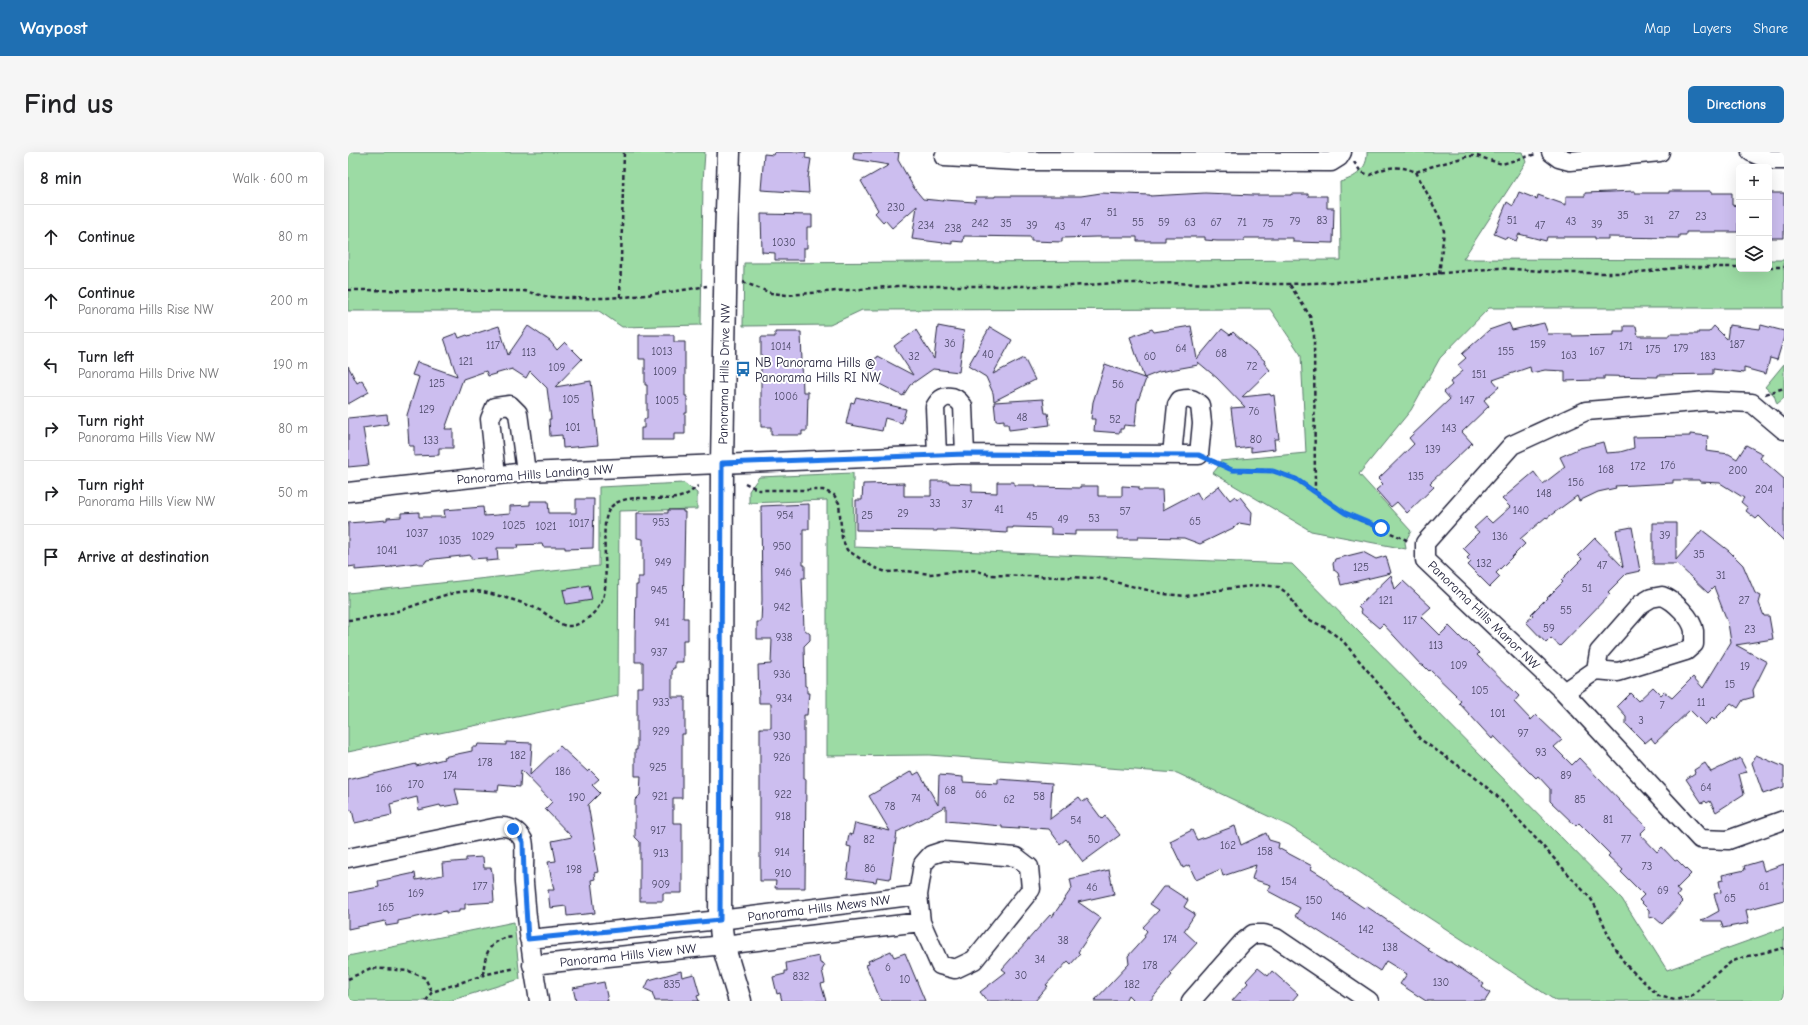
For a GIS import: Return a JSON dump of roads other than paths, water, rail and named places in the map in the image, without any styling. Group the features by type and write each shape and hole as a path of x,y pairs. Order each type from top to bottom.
{"street":[{"name":"Panorama Hills Drive NW","path":"729,152 722,463 720,920 723,946 740,1001"},
{"path":"1544,153 1570,161 1660,152"},
{"path":"1751,152 1769,160 1784,160"},
{"path":"944,157 1019,156 1331,162 1339,157 1347,155"},
{"path":"937,455 935,407 938,401 944,397 951,396 958,400 963,406 965,454"},
{"name":"Panorama Hills Landing NW","path":"348,492 526,472 722,463 965,454 1172,455 1199,455 1202,423 1200,405 1195,400 1189,398 1180,400 1177,405 1172,455"},
{"name":"Panorama Hills Manor NW","path":"1784,430 1752,403 1707,401 1586,411 1512,445 1424,543 1425,560 1564,692 1700,839 1728,840 1784,820"},
{"path":"496,475 490,418 495,407 510,405 518,413 526,472"},
{"path":"1564,692 1596,670 1618,672 1686,651 1694,644 1694,630 1690,620 1670,599 1662,596 1651,598 1641,604 1599,652 1596,670"},
{"path":"348,858 498,826 507,826 518,833 523,842 528,939 539,1001"},
{"path":"943,851 1016,857 1029,867 1031,889 974,960 955,969 940,965 921,922 918,895 923,864 931,855 943,851"},
{"name":"Panorama Hills Mews NW","path":"720,920 918,895"},
{"name":"Panorama Hills View NW","path":"528,939 720,920"},
{"name":"Panorama Hills Mews NW","path":"723,946 921,922"},
{"path":"1191,1001 1242,943 1253,934 1264,934 1276,938 1369,1001"},
{"name":"Panorama Hills View NW","path":"532,965 723,946"}],"place":[{"name":"NB Panorama Hills @ Panorama Hills RI NW","path":"743,369"}]}
